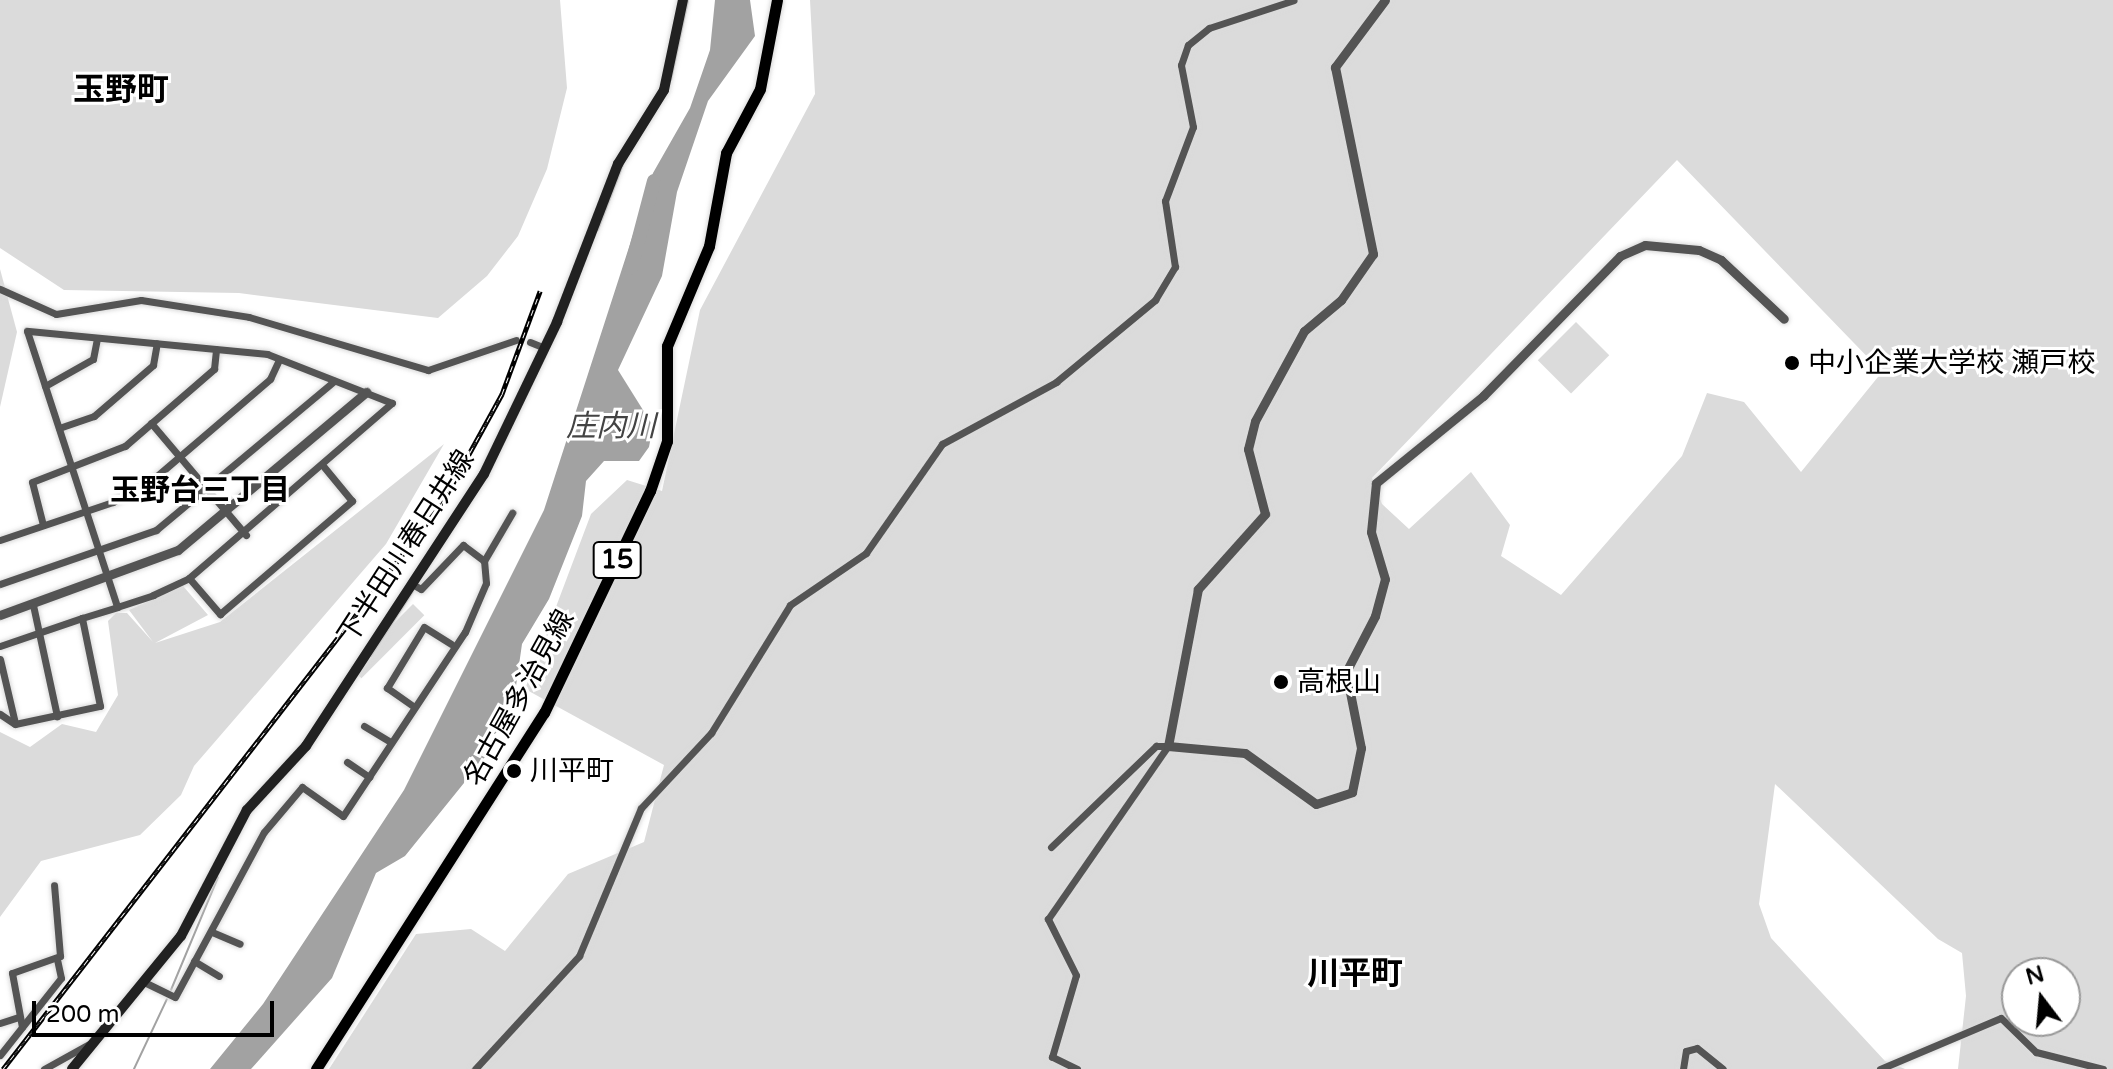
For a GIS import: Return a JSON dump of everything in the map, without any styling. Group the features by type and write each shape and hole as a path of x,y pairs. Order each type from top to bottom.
{"main road":[{"name":"下半田川春日井線","path":"72,1069 193,918 247,810 306,746 484,474 545,348 618,164 664,90 683,0"},
{"name":"名古屋多治見線","path":"316,1069 544,713 650,491 667,441 667,346 709,246 726,153 760,89 777,0"}],"street":[{"path":"475,1069 579,956 641,808 711,733 790,605 866,553 942,444 1037,395 1155,300 1177,254 1165,201 1193,127 1181,65 1188,45 1209,28 1294,0"},
{"path":"1077,1069 1052,1057 1076,975 1048,919 1168,746 1198,589 1265,514 1248,449 1255,421 1304,331 1341,300 1373,254 1335,67 1385,0"},
{"path":"1051,847 1156,746 1245,753 1316,804 1352,792 1361,748 1346,672 1375,616 1385,579 1371,532 1376,483 1483,396 1620,256 1645,245 1699,250 1721,260 1784,319"},
{"path":"0,289 56,314 141,300 249,317 428,370 516,340"},
{"path":"0,646 117,607 189,578 246,535 393,408 366,392 279,360 216,349 27,331 117,607"},
{"path":"45,386 93,359 97,338"},
{"path":"530,342 545,348"},
{"path":"59,428 94,416 153,365 157,343"},
{"path":"43,525 32,482 114,453 214,369 216,349"},
{"path":"0,540 133,492 181,458 270,379 279,360"},
{"path":"0,584 156,530 334,381"},
{"path":"0,615 108,580 178,550 227,513 366,392"},
{"path":"151,423 246,535"},
{"path":"189,578 220,614 352,501 324,467"},
{"path":"144,982 175,997 264,832 302,787 343,816 451,644 465,632 486,583 484,561 512,513"},
{"path":"412,584 421,589 463,545 484,561"},
{"path":"33,605 57,716"},
{"path":"0,714 15,724 100,706 82,618"},
{"path":"413,706 387,688 424,627 451,644"},
{"path":"0,659 15,724"},
{"path":"364,726 391,742"},
{"path":"347,762 369,777"},
{"path":"0,1055 61,978 57,959 54,885"},
{"path":"212,932 240,944"},
{"path":"22,1027 12,973 57,959"},
{"path":"194,961 219,976"},
{"path":"0,1023 19,1017"},
{"path":"1880,1069 2001,1018 2036,1052 2103,1069"},
{"path":"44,1069 98,1039"},
{"path":"1683,1069 1686,1051 1697,1048 1723,1069"}],"shaded area":[{"path":"0,0 560,0 567,88 547,169 518,236 487,276 438,318 239,293 64,290 0,248"},
{"path":"810,0 2113,0 2113,1069 1958,1069 1966,996 1962,953 1938,939 1775,784 1759,904 1771,938 1885,1061 1905,1069 329,1069 416,934 471,929 505,951 568,874 644,842 664,765 525,689 591,514 627,480 662,491 700,310 815,94","holes":["1677,160 1882,372 1801,472 1744,402 1707,393 1682,456 1561,595 1501,556 1510,525 1471,472 1409,529 1382,504 1372,478"]},
{"path":"0,269 17,332 0,407"},
{"path":"1576,322 1609,355 1571,393 1538,360"},
{"path":"444,444 386,544 194,766 181,795 140,835 41,861 0,917 0,732 30,747 62,724 96,732 118,695 108,621 116,613 127,613 153,642 129,610 183,586 208,615 155,643 220,622"},
{"path":"413,604 424,615 361,678 350,667"}],"water":[{"name":"庄内川","path":"715,0 750,0 755,36 708,101 677,192 662,276 618,370 653,426 649,447 639,461 604,461 586,481 582,516 549,599 522,644 515,693 496,733 485,740 485,757 405,856 376,873 332,978 251,1069 210,1069 263,1004 404,790 544,510 653,173 690,108 710,50"}],"waterway":[{"path":"671,80 688,1"},
{"path":"598,230 623,165"},
{"name":"庄内川","path":"631,268 654,181"},
{"path":"371,656 414,590"},
{"path":"171,990 218,877"},
{"path":"134,1069 167,999"}],"railway":[{"path":"3,1069 441,505 502,394 540,291"}],"place":[{"name":"中小企業大学校 瀬戸校","path":"1792,363"},
{"name":"高根山","path":"1281,682"},
{"name":"川平町","path":"514,771"}],"district":[{"name":"玉野町","path":"121,90"},
{"name":"玉野台三丁目","path":"200,491"},
{"name":"川平町","path":"1355,974"}]}
